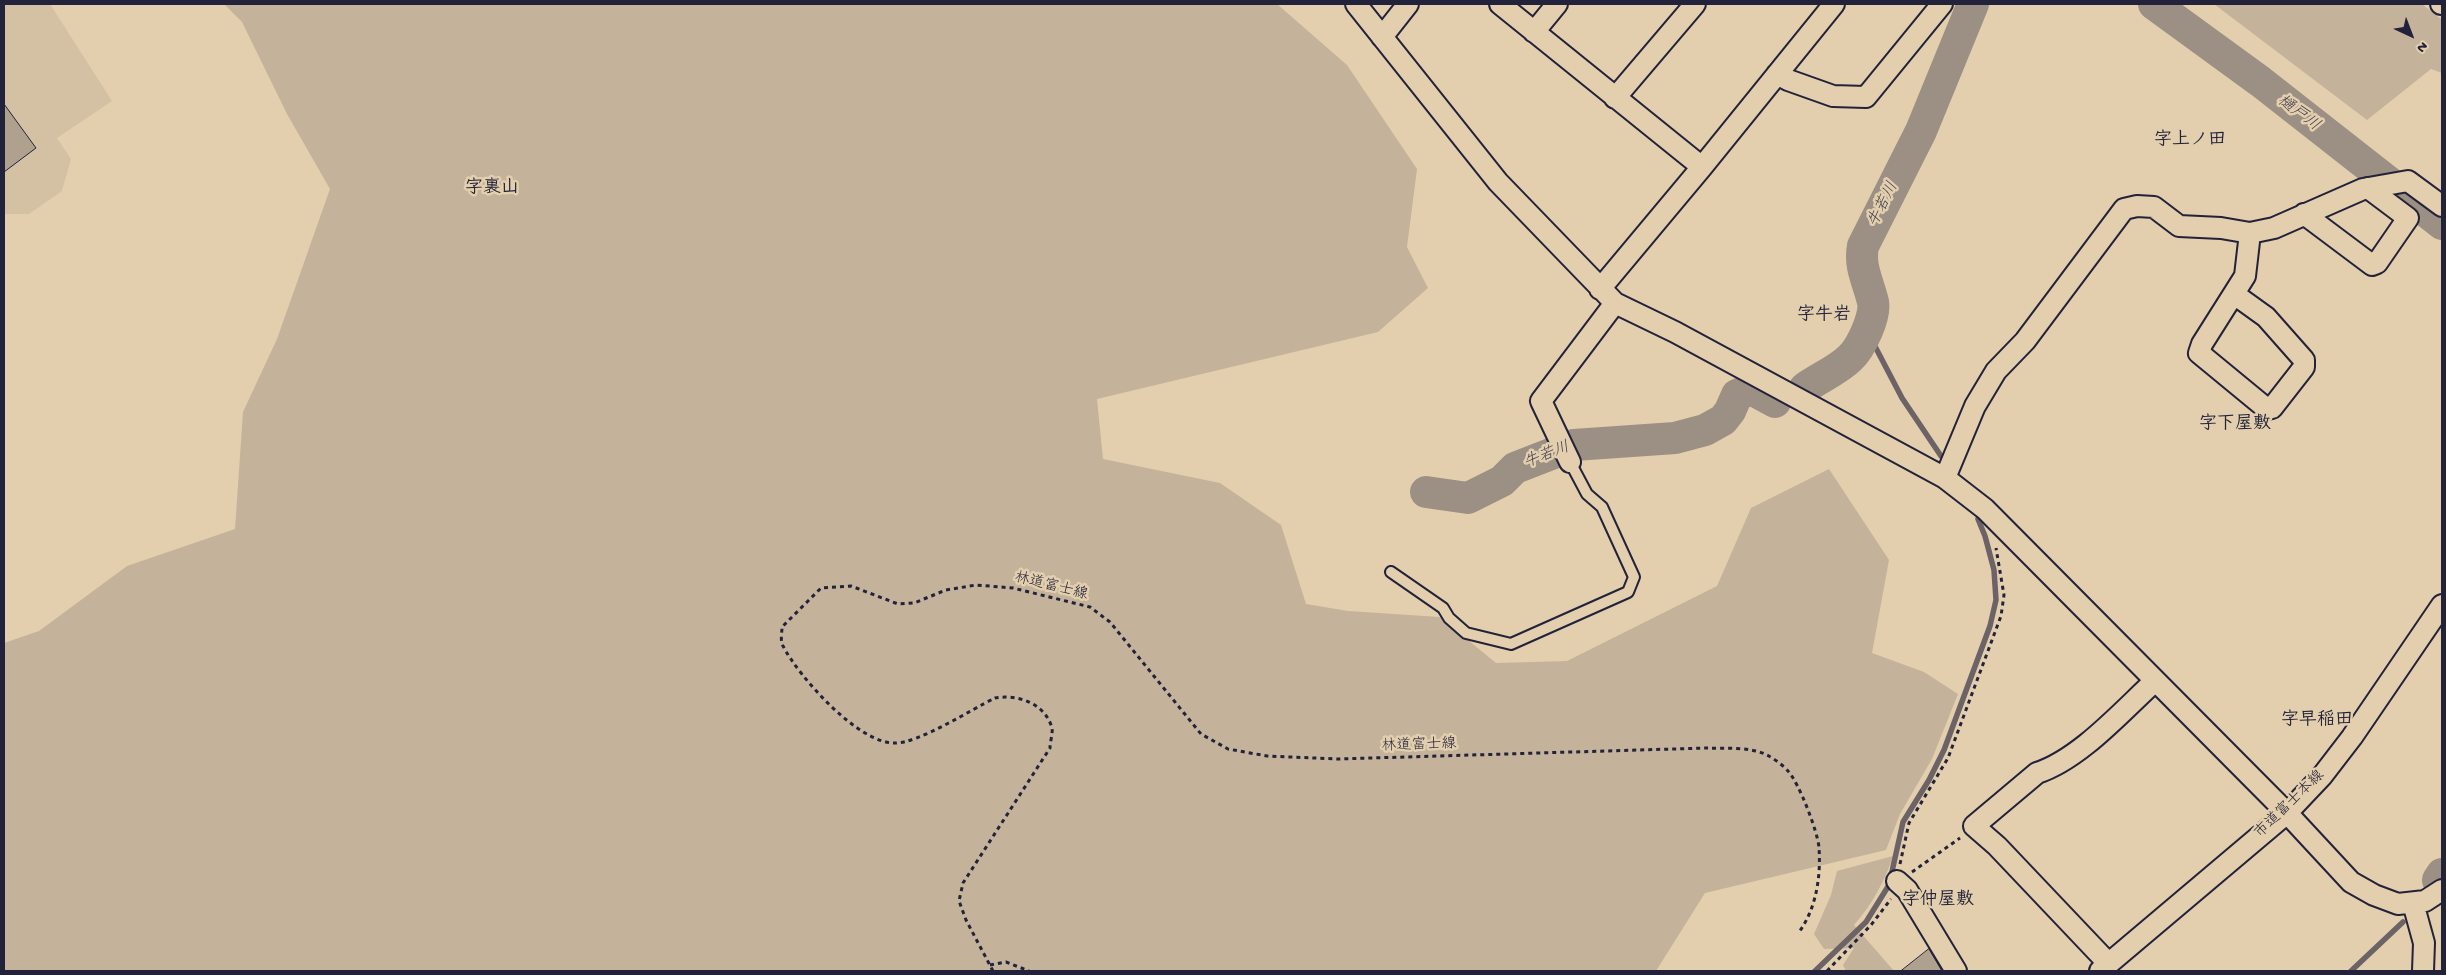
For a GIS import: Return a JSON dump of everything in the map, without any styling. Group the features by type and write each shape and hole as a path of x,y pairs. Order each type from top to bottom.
{"street":[{"path":"1356,4 1498,182 1600,289 1616,303 1675,332 1945,478 1985,509 2287,813 2351,882 2374,895 2398,904 2424,901 2442,890"},
{"path":"1382,37 1408,4"},
{"path":"1500,4 1702,167"},
{"path":"1534,32 1557,4"},
{"path":"1615,98 1696,4"},
{"path":"1600,289 1834,4"},
{"path":"1777,74 1832,96 1866,97 1942,4"},
{"path":"1945,478 1974,406 1996,371 2025,341 2124,209 2137,206 2154,207 2179,226 2221,228 2250,233 2274,228 2373,187 2408,181 2442,206"},
{"path":"2304,214 2372,264 2377,263 2408,218 2373,187"},
{"path":"2234,294 2266,317 2304,360 2304,367 2272,408 2267,409 2199,353 2202,344 2245,276 2250,233"},
{"path":"1570,462 1541,401 1616,303"},
{"name":"市道富士本線","path":"2105,967 2287,813 2322,776 2352,738 2442,605"},
{"path":"2105,967 1996,846 1974,826 2037,773 2046,770 2091,741 2155,681"},
{"path":"1896,881 1907,890 1956,971"},
{"path":"2413,903 2424,943 2423,971"}],"lane":[{"path":"1391,572 1443,608 1449,618 1466,633 1510,644 1628,592 1634,577 1602,507 1588,494 1570,462"}],"path":[{"path":"1827,971 1871,925 1894,895 1909,823 1948,758 2001,616 2004,595 1994,538 2003,528"},
{"name":"林道富士線","path":"993,971 966,920 958,900 963,882 1050,748 1052,728 1040,708 1008,696 995,698 912,740 896,744 880,742 863,733 815,691 781,644 782,627 821,588 851,586 898,604 914,603 946,590 976,586 1013,588 1090,607 1110,622 1201,734 1228,749 1267,756 1338,759 1706,748 1741,749 1766,754 1789,771 1808,808 1820,847 1815,899 1808,919 1799,932"},
{"path":"1896,881 1946,850 1974,826"},
{"path":"990,965 1006,962 1029,971"}],"shaded area":[{"path":"4,4 50,4 112,101 57,138 71,159 62,191 29,214 4,214"},
{"path":"224,4 1277,4 1347,65 1417,169 1407,247 1428,288 1378,332 1097,399 1103,459 1220,483 1281,525 1306,604 1348,611 1440,617 1496,663 1567,661 1717,586 1751,508 1829,469 1889,560 1872,653 1924,672 1958,694 1932,759 1900,814 1886,850 1705,893 1656,971 4,971 4,643 39,631 127,566 235,529 243,412 277,339 330,189 287,114 242,22"},
{"path":"2214,4 2422,4 2442,20 2442,73 2431,69 2367,120"},
{"path":"1893,856 1877,893 1854,925 1894,971 1846,971 1843,965 1854,948 1824,949 1814,934 1831,895 1837,871"}],"building":[{"path":"4,104 36,148 4,172"},
{"path":"1929,949 1942,971 1901,971"}],"waterway":[{"name":"牛若川","path":"1805,388 1850,358 1859,347 1867,332 1872,315 1873,302 1863,267 1863,246 1921,131 1973,4"},
{"name":"樋戸川","path":"2154,4 2261,82 2442,224"},
{"path":"1867,331 1902,398 1941,456"},
{"name":"牛若川","path":"1426,492 1468,498 1502,481 1515,468 1574,445 1675,438 1705,430 1723,420 1730,411 1737,395 1751,389 1775,402"},
{"path":"1815,971 1866,922 1889,885 1903,822 1929,780 1944,750 1990,626 1996,600 1994,570 1985,536 1978,519"},
{"name":"樋戸川","path":"2438,880 2442,874"},
{"name":"樋戸川","path":"2351,971 2403,922"}],"district":[{"name":"字上ノ田","path":"2190,141"},
{"name":"字裏山","path":"492,189"},
{"name":"字牛岩","path":"1824,316"},
{"name":"字下屋敷","path":"2235,425"},
{"name":"字早稲田","path":"2317,721"},
{"name":"字仲屋敷","path":"1938,901"}]}
